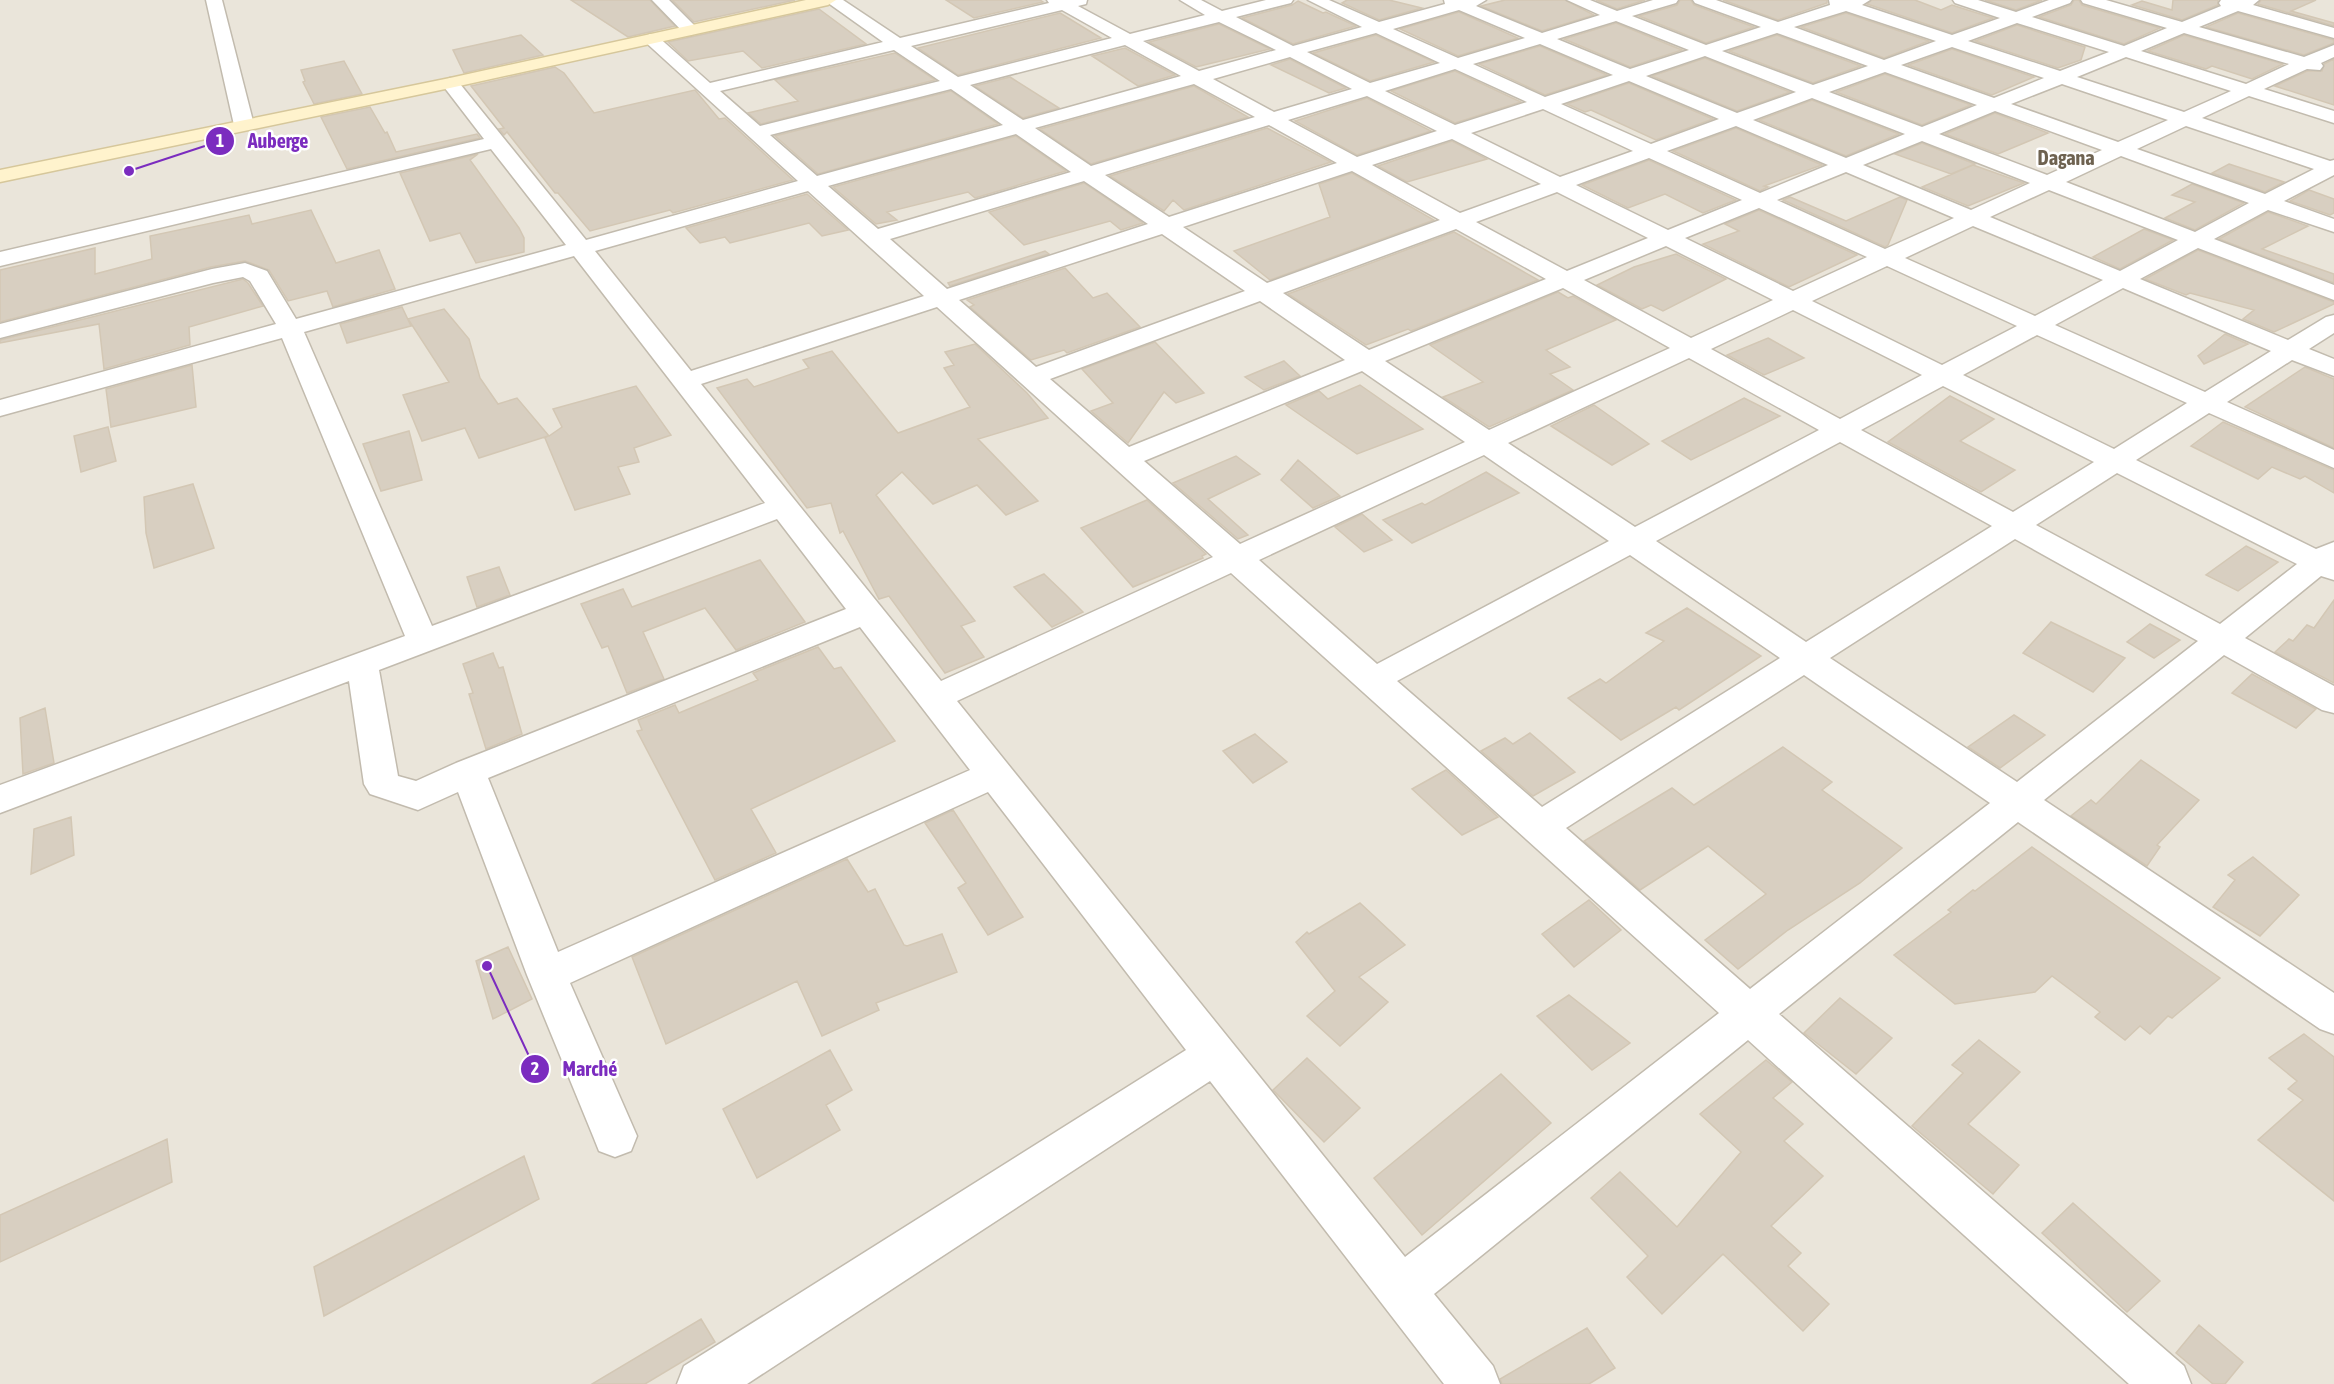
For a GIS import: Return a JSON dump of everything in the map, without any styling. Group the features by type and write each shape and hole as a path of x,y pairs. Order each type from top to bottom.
{"street":[{"path":"214,0 244,125"},
{"path":"660,0 691,30"},
{"path":"0,176 450,83 830,0 2334,1016"},
{"path":"1188,0 2116,461 2329,560 2222,639 1401,1290"},
{"path":"756,132 1285,0"},
{"path":"1316,0 2334,460"},
{"path":"1575,0 2334,293"},
{"path":"873,237 1670,0"},
{"path":"1701,0 2334,226"},
{"path":"1961,0 2334,117"},
{"path":"1031,377 2064,0"},
{"path":"2089,0 2334,72"},
{"path":"706,89 1068,2 1128,40 2334,701"},
{"path":"0,408 1378,28 1463,2 1541,38 2334,368"},
{"path":"684,381 1706,51 1847,2 1952,41 2333,168"},
{"path":"1124,459 2182,28 2235,2 2334,33"},
{"path":"650,39 2166,1384"},
{"path":"934,698 2334,50"},
{"path":"450,83 1475,1384"},
{"path":"0,259 496,142"},
{"path":"1373,680 2333,168"},
{"path":"0,331 212,276 245,270 259,276 290,328 423,641"},
{"path":"1540,827 2334,322"},
{"path":"0,799 784,506"},
{"path":"362,664 382,784 418,796 468,772 867,612"},
{"path":"468,772 547,975 615,1136"},
{"path":"547,975 995,774"},
{"path":"720,1379 1215,1054"}],"shaded area":[{"path":"0,0 2334,0 2334,1384 0,1384"}],"building":[{"path":"571,0 650,0 675,26 628,37"},
{"path":"672,0 795,0 694,22"},
{"path":"946,0 1040,0 1043,2 974,18"},
{"path":"1347,0 1389,0 1422,8 1379,20 1342,3"},
{"path":"1505,0 1565,0 1594,15 1542,31 1481,6"},
{"path":"1596,0 1645,0 1617,9"},
{"path":"1680,0 1691,0 1694,5 1754,27 1706,43 1639,16 1677,5"},
{"path":"1723,0 1827,0 1827,3 1778,20"},
{"path":"1872,0 1915,0 1941,10 1952,5 1993,18 1952,33 1867,4"},
{"path":"1985,0 2042,0 2016,10"},
{"path":"2074,0 2079,0 2082,5 2160,28 2124,44 2039,17 2071,5"},
{"path":"2173,0 2218,0 2218,5 2182,20 2132,5 2142,1 2172,10"},
{"path":"2261,0 2316,0 2291,11 2334,23 2334,26 2258,4"},
{"path":"1298,1 1356,26 1293,44 1242,18 1292,5"},
{"path":"819,9 866,44 762,68 743,51 688,61 668,42"},
{"path":"1459,12 1518,38 1458,56 1400,29"},
{"path":"1060,13 1101,38 958,75 918,48"},
{"path":"1846,13 1929,41 1884,58 1801,27"},
{"path":"2238,13 2334,40 2334,43 2304,55 2206,27"},
{"path":"1616,23 1682,50 1630,67 1564,39"},
{"path":"1219,24 1270,49 1196,67 1149,42"},
{"path":"2017,25 2085,47 2081,60 2058,68 1975,41"},
{"path":"521,35 543,55 464,73 453,50"},
{"path":"1376,35 1434,62 1370,81 1313,53"},
{"path":"1777,35 1861,66 1813,83 1729,51"},
{"path":"2184,35 2283,64 2252,79 2212,66 2206,69 2148,51"},
{"path":"1540,46 1607,75 1545,95 1479,64"},
{"path":"1125,48 1175,75 1138,86 1092,56"},
{"path":"1952,49 2034,77 1992,95 1908,65"},
{"path":"895,53 935,80 761,124 748,113 798,101 775,80"},
{"path":"1705,58 1790,92 1737,111 1652,76"},
{"path":"1290,59 1346,88 1329,93 1271,65"},
{"path":"2334,59 2334,105 2275,86 2307,71 2322,71 2324,64"},
{"path":"344,61 362,94 314,104 303,82 305,81 301,70"},
{"path":"555,67 564,73 594,113 695,90 719,119 725,118 793,180 673,213 670,210 590,231 558,193 555,193 507,132 504,135 499,129 504,128 471,86"},
{"path":"1455,71 1521,102 1455,123 1391,91"},
{"path":"1885,74 1971,105 1922,125 1836,92"},
{"path":"1010,77 1059,108 1023,118 975,86"},
{"path":"1629,83 1713,119 1656,140 1591,110 1585,112 1567,104"},
{"path":"1194,86 1248,117 1091,164 1040,129"},
{"path":"951,91 998,124 818,174 775,136"},
{"path":"1367,98 1431,131 1357,155 1295,121"},
{"path":"1812,100 1899,134 1846,156 1759,120"},
{"path":"370,107 385,133 387,132 396,152 477,134 480,138 347,169 321,117"},
{"path":"1995,113 2048,133 1998,154 1945,134"},
{"path":"1267,128 1331,162 1184,210 1173,200 1164,211 1110,176"},
{"path":"1736,128 1822,165 1764,186 1768,187 1760,191 1673,151"},
{"path":"1016,136 1066,171 975,198 968,192 887,212 897,220 876,224 833,187"},
{"path":"1452,141 1487,159 1407,182 1378,166"},
{"path":"1922,143 1975,164 1951,174 1895,154"},
{"path":"478,154 470,160 519,228 524,238 524,252 476,263 460,233 430,241 400,173"},
{"path":"1649,160 1736,200 1703,213 1665,194 1628,208 1582,185"},
{"path":"2229,164 2284,182 2265,192 2212,173"},
{"path":"1973,165 2024,183 1968,206 1922,187"},
{"path":"1352,173 1434,220 1270,280 1234,251 1330,217 1319,184"},
{"path":"1084,183 1143,223 1121,230 1110,221 1024,245 989,212"},
{"path":"2192,184 2244,203 2195,230 2165,218 2195,202 2172,195"},
{"path":"2309,190 2334,199 2334,213 2330,215 2290,201"},
{"path":"807,194 848,230 822,236 809,223 730,243 725,237 700,243 686,228"},
{"path":"1790,197 1846,221 1900,197 1907,200 1888,245 1885,247 1783,200"},
{"path":"311,210 336,263 379,250 395,289 333,307 327,291 288,301 269,270 245,261 211,267 0,322 0,270 95,248 95,274 152,259 150,236 249,215 252,224"},
{"path":"1759,210 1857,255 1789,287 1703,244 1739,231 1725,224"},
{"path":"2268,212 2308,226 2262,249 2334,274 2334,283 2219,239"},
{"path":"2144,229 2173,240 2120,269 2093,257"},
{"path":"1454,232 1538,280 1411,331 1408,329 1366,345 1288,294"},
{"path":"2198,250 2334,302 2334,304 2274,332 2243,319 2254,310 2190,293 2186,295 2145,279"},
{"path":"1045,251 1049,254 950,286 948,283"},
{"path":"1676,254 1726,279 1663,311 1651,305 1642,309 1597,285 1634,267"},
{"path":"1065,268 1093,298 1107,293 1140,327 1067,353 1064,350 1031,360 970,307 974,305 967,300"},
{"path":"243,279 263,306 189,327 190,345 104,369 99,324 0,343 0,340"},
{"path":"1558,292 1568,298 1573,296 1616,320 1546,350 1570,367 1550,374 1573,390 1489,427 1443,397 1483,382 1430,345"},
{"path":"402,307 411,326 347,343 340,324"},
{"path":"444,309 469,339 480,378 498,404 517,398 549,436 562,427 553,409 636,386 671,435 634,448 639,462 618,467 630,494 575,510 545,438 548,436 479,458 465,428 422,441 403,395 449,382 408,319"},
{"path":"2225,334 2248,344 2204,364 2198,356"},
{"path":"1768,338 1804,358 1764,375 1727,355"},
{"path":"1155,342 1204,393 1176,403 1164,392 1128,443 1091,411 1113,403 1082,369"},
{"path":"975,344 1027,393 1048,418 978,439 1038,501 1006,515 977,485 933,504 902,472 876,495 975,621 961,626 984,657 945,673 889,596 879,599 843,531 840,533 831,503 807,508 717,388 747,379 754,387 809,368 803,360 832,351 898,433 970,407 944,368 954,365 945,352"},
{"path":"1284,361 1300,376 1264,390 1245,377"},
{"path":"192,365 196,407 111,427 106,389"},
{"path":"2305,367 2334,379 2334,448 2245,407"},
{"path":"1360,385 1423,429 1357,454 1286,405 1319,391 1328,399"},
{"path":"1950,396 1994,419 1960,441 2015,470 1981,492 1888,442"},
{"path":"1744,398 1780,416 1691,460 1662,441"},
{"path":"1594,405 1649,444 1612,465 1551,426"},
{"path":"2223,422 2334,470 2334,493 2305,476 2300,479 2272,467 2258,479 2191,446"},
{"path":"108,427 116,461 81,472 74,436"},
{"path":"409,431 422,480 381,491 363,444"},
{"path":"1236,456 1260,474 1208,499 1248,535 1238,539 1173,483"},
{"path":"1298,460 1340,496 1313,508 1281,480"},
{"path":"1486,472 1519,493 1412,543 1383,520 1422,503 1425,505"},
{"path":"193,484 214,548 154,568 146,533 144,497"},
{"path":"1147,500 1206,554 1202,556 1203,558 1133,587 1081,528"},
{"path":"1362,514 1392,540 1364,552 1335,527"},
{"path":"2246,546 2278,562 2238,591 2206,575"},
{"path":"760,560 805,622 736,650 705,608 643,632 664,679 627,693 608,646 602,648 581,604 623,589 632,607"},
{"path":"499,567 510,595 477,607 467,577"},
{"path":"1044,574 1083,612 1052,627 1014,587"},
{"path":"2334,600 2334,683 2275,652 2289,639 2293,641 2307,625 2314,628"},
{"path":"1687,608 1761,656 1679,710 1676,707 1621,740 1568,698 1600,679 1606,683 1664,641 1646,633"},
{"path":"2051,622 2125,658 2093,692 2023,653"},
{"path":"2150,624 2180,640 2154,658 2127,642"},
{"path":"818,647 834,669 841,667 895,741 751,809 776,853 715,880 637,731 642,730 638,720 675,705 679,713 758,680 753,673"},
{"path":"493,653 499,668 503,667 522,734 486,749 469,694 473,693 463,664"},
{"path":"2252,674 2316,709 2296,728 2232,693"},
{"path":"45,708 54,763 23,774 20,718"},
{"path":"2014,715 2045,735 2000,768 1968,747"},
{"path":"1530,733 1575,772 1533,796 1481,751 1505,738 1513,744"},
{"path":"1255,734 1287,762 1253,783 1223,751"},
{"path":"1783,747 1832,782 1822,790 1902,848 1860,883 1788,930 1738,969 1705,940 1766,894 1708,846 1640,890 1584,841 1672,788 1694,805"},
{"path":"2141,760 2199,800 2157,845 2160,847 2147,866 2071,816 2091,800 2096,804"},
{"path":"1446,770 1498,817 1462,835 1412,789"},
{"path":"953,810 1023,917 988,935 958,888 966,883 925,823"},
{"path":"71,817 74,855 31,874 34,829"},
{"path":"2032,847 2220,978 2172,1018 2168,1016 2150,1034 2140,1026 2125,1040 2095,1017 2100,1012 2052,976 2035,992 1955,1004 1894,955 1951,912 1948,910 1973,890 1975,891"},
{"path":"2253,857 2299,895 2260,936 2213,907 2235,880 2228,875"},
{"path":"847,859 868,892 875,889 904,945 942,934 957,972 876,1003 879,1010 822,1036 797,981 666,1044 632,957"},
{"path":"1589,900 1621,930 1574,967 1542,934"},
{"path":"1360,903 1405,945 1359,977 1388,1002 1340,1046 1307,1016 1335,991 1296,942 1307,932 1309,934"},
{"path":"508,947 532,999 493,1019 476,961"},
{"path":"1569,995 1630,1043 1592,1070 1537,1016"},
{"path":"1840,998 1892,1038 1856,1074 1804,1033"},
{"path":"2304,1034 2334,1057 2334,1201 2258,1140 2303,1100 2288,1089 2297,1081 2269,1058"},
{"path":"1979,1040 2020,1072 1968,1124 2019,1165 1993,1194 1912,1126 1963,1073 1952,1065"},
{"path":"830,1050 852,1090 826,1105 840,1130 757,1178 723,1109"},
{"path":"1307,1058 1360,1108 1324,1142 1273,1090"},
{"path":"1766,1060 1792,1082 1773,1098 1803,1124 1784,1141 1823,1176 1771,1226 1801,1253 1788,1266 1829,1304 1803,1331 1723,1254 1662,1314 1627,1277 1648,1256 1591,1198 1620,1172 1677,1227 1741,1152 1700,1114"},
{"path":"1501,1074 1551,1123 1422,1235 1374,1178"},
{"path":"167,1139 172,1182 0,1262 0,1215"},
{"path":"524,1156 539,1199 324,1316 314,1267"},
{"path":"2073,1203 2160,1281 2127,1312 2042,1233"},
{"path":"701,1319 715,1342 645,1384 592,1384"},
{"path":"2199,1325 2243,1362 2225,1384 2213,1384 2176,1353"},
{"path":"1587,1328 1615,1368 1589,1384 1502,1384 1500,1379"}],"place":[{"name":"Auberge","path":"129,171"},
{"name":"Marché","path":"487,966"}],"district":[{"name":"Dagana","path":"2066,158"}]}
